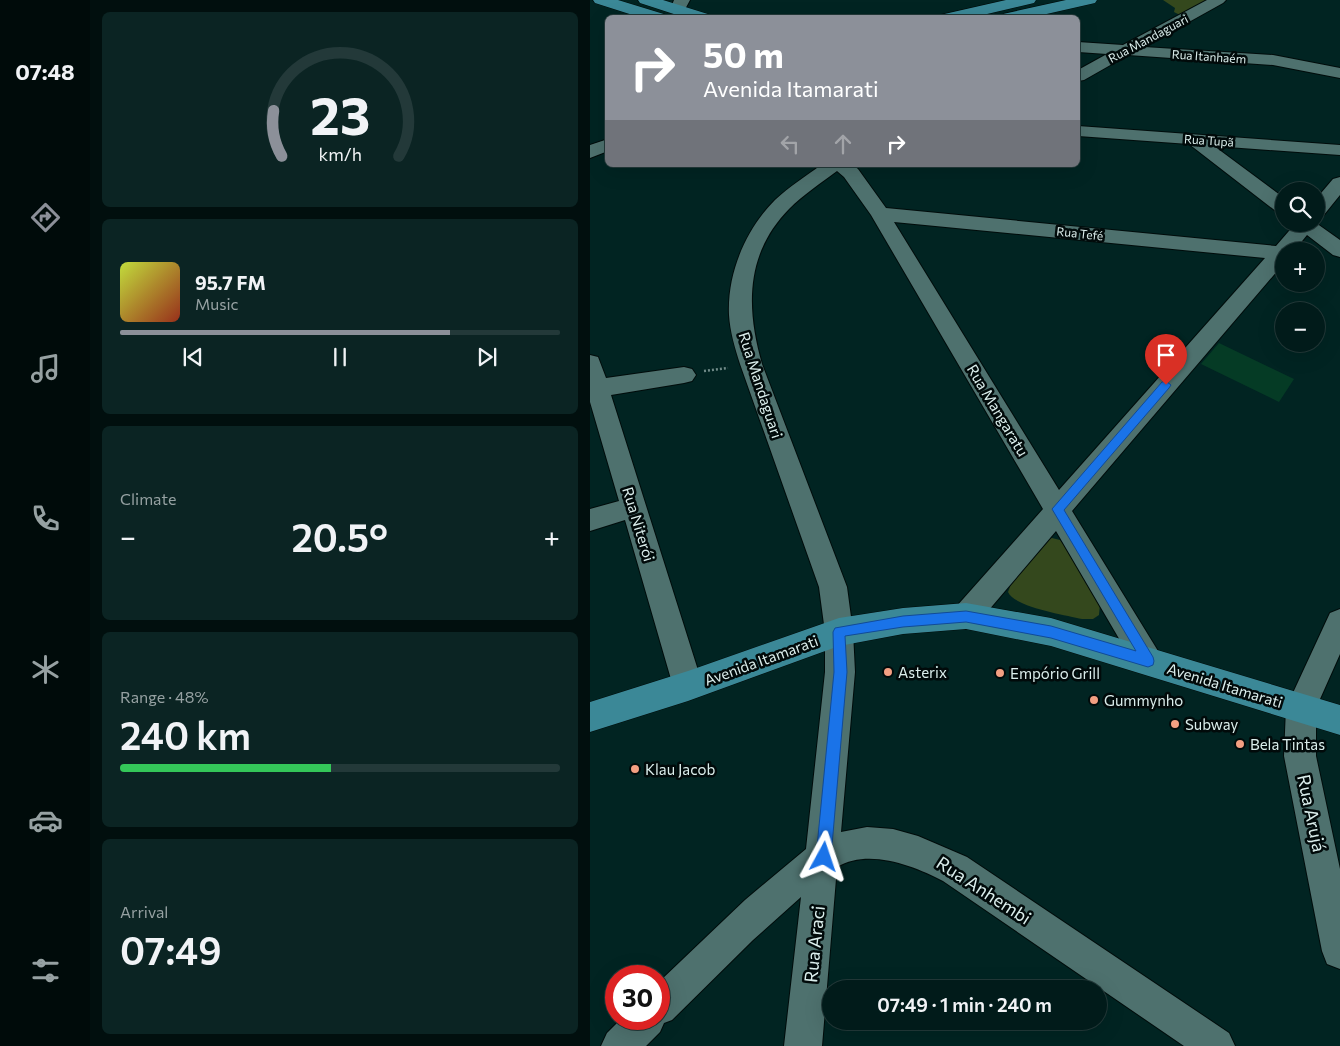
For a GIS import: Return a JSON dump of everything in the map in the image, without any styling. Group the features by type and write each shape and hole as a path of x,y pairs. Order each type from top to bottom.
{"main road":[{"path":"601,0 651,15"},
{"path":"646,0 680,5 699,15"},
{"path":"960,15 1028,0"},
{"path":"1022,15 1090,0"},
{"name":"Avenida Itamarati","path":"590,718 688,686 839,632 903,621 966,616 1051,632 1340,720"}],"street":[{"name":"Rua Mandaguari","path":"1080,73 1127,50 1218,0"},
{"name":"Rua Itanhaém","path":"1080,47 1273,60 1340,72"},
{"name":"Rua Tupã","path":"1080,131 1340,150"},
{"path":"1193,139 1275,201"},
{"path":"590,152 605,145"},
{"name":"Rua Mandaguari","path":"830,167 781,206 769,220 748,260 740,302 742,330 751,364 833,587 839,632"},
{"name":"Rua Mangaratu","path":"844,167 851,173 880,214 1148,661"},
{"path":"1325,201 1340,183"},
{"name":"Rua Tefé","path":"880,214 1275,252"},
{"path":"1290,242 1299,232"},
{"path":"1316,232 1340,250"},
{"path":"966,616 1275,260"},
{"path":"593,377 684,375"},
{"name":"Rua Niterói","path":"593,377 688,686"},
{"path":"590,520 634,508"},
{"name":"Rua Arujá","path":"1340,622 1301,708 1300,756 1340,951"},
{"name":"Rua Araci","path":"803,1046 824,857 840,672 839,632"},
{"name":"Rua Anhembi","path":"670,996 751,916 824,857 851,845 876,842 925,853 955,869 1216,1046"},
{"path":"620,1046 636,1030"}],"path":[{"path":"684,375 751,364"}],"green space":[{"path":"1163,0 1207,0 1180,15 1174,12 1175,8"},
{"path":"1047,539 1060,540 1064,545 1100,604 1099,615 1093,619 1082,619 1030,606 1012,597 1008,592 1011,584"}],"building":[{"path":"1219,343 1294,379 1279,402 1201,364"}],"place":[{"name":"Asterix","path":"888,672"},
{"name":"Empório Grill","path":"1000,673"},
{"name":"Gummynho","path":"1094,700"},
{"name":"Subway","path":"1175,724"},
{"name":"Bela Tintas","path":"1240,744"},
{"name":"Klau Jacob","path":"635,769"}],"route":[{"path":"824,857 840,672 839,632 903,621 966,616 1008,622 1051,632 1148,661 1058,509 1166,385"}]}
